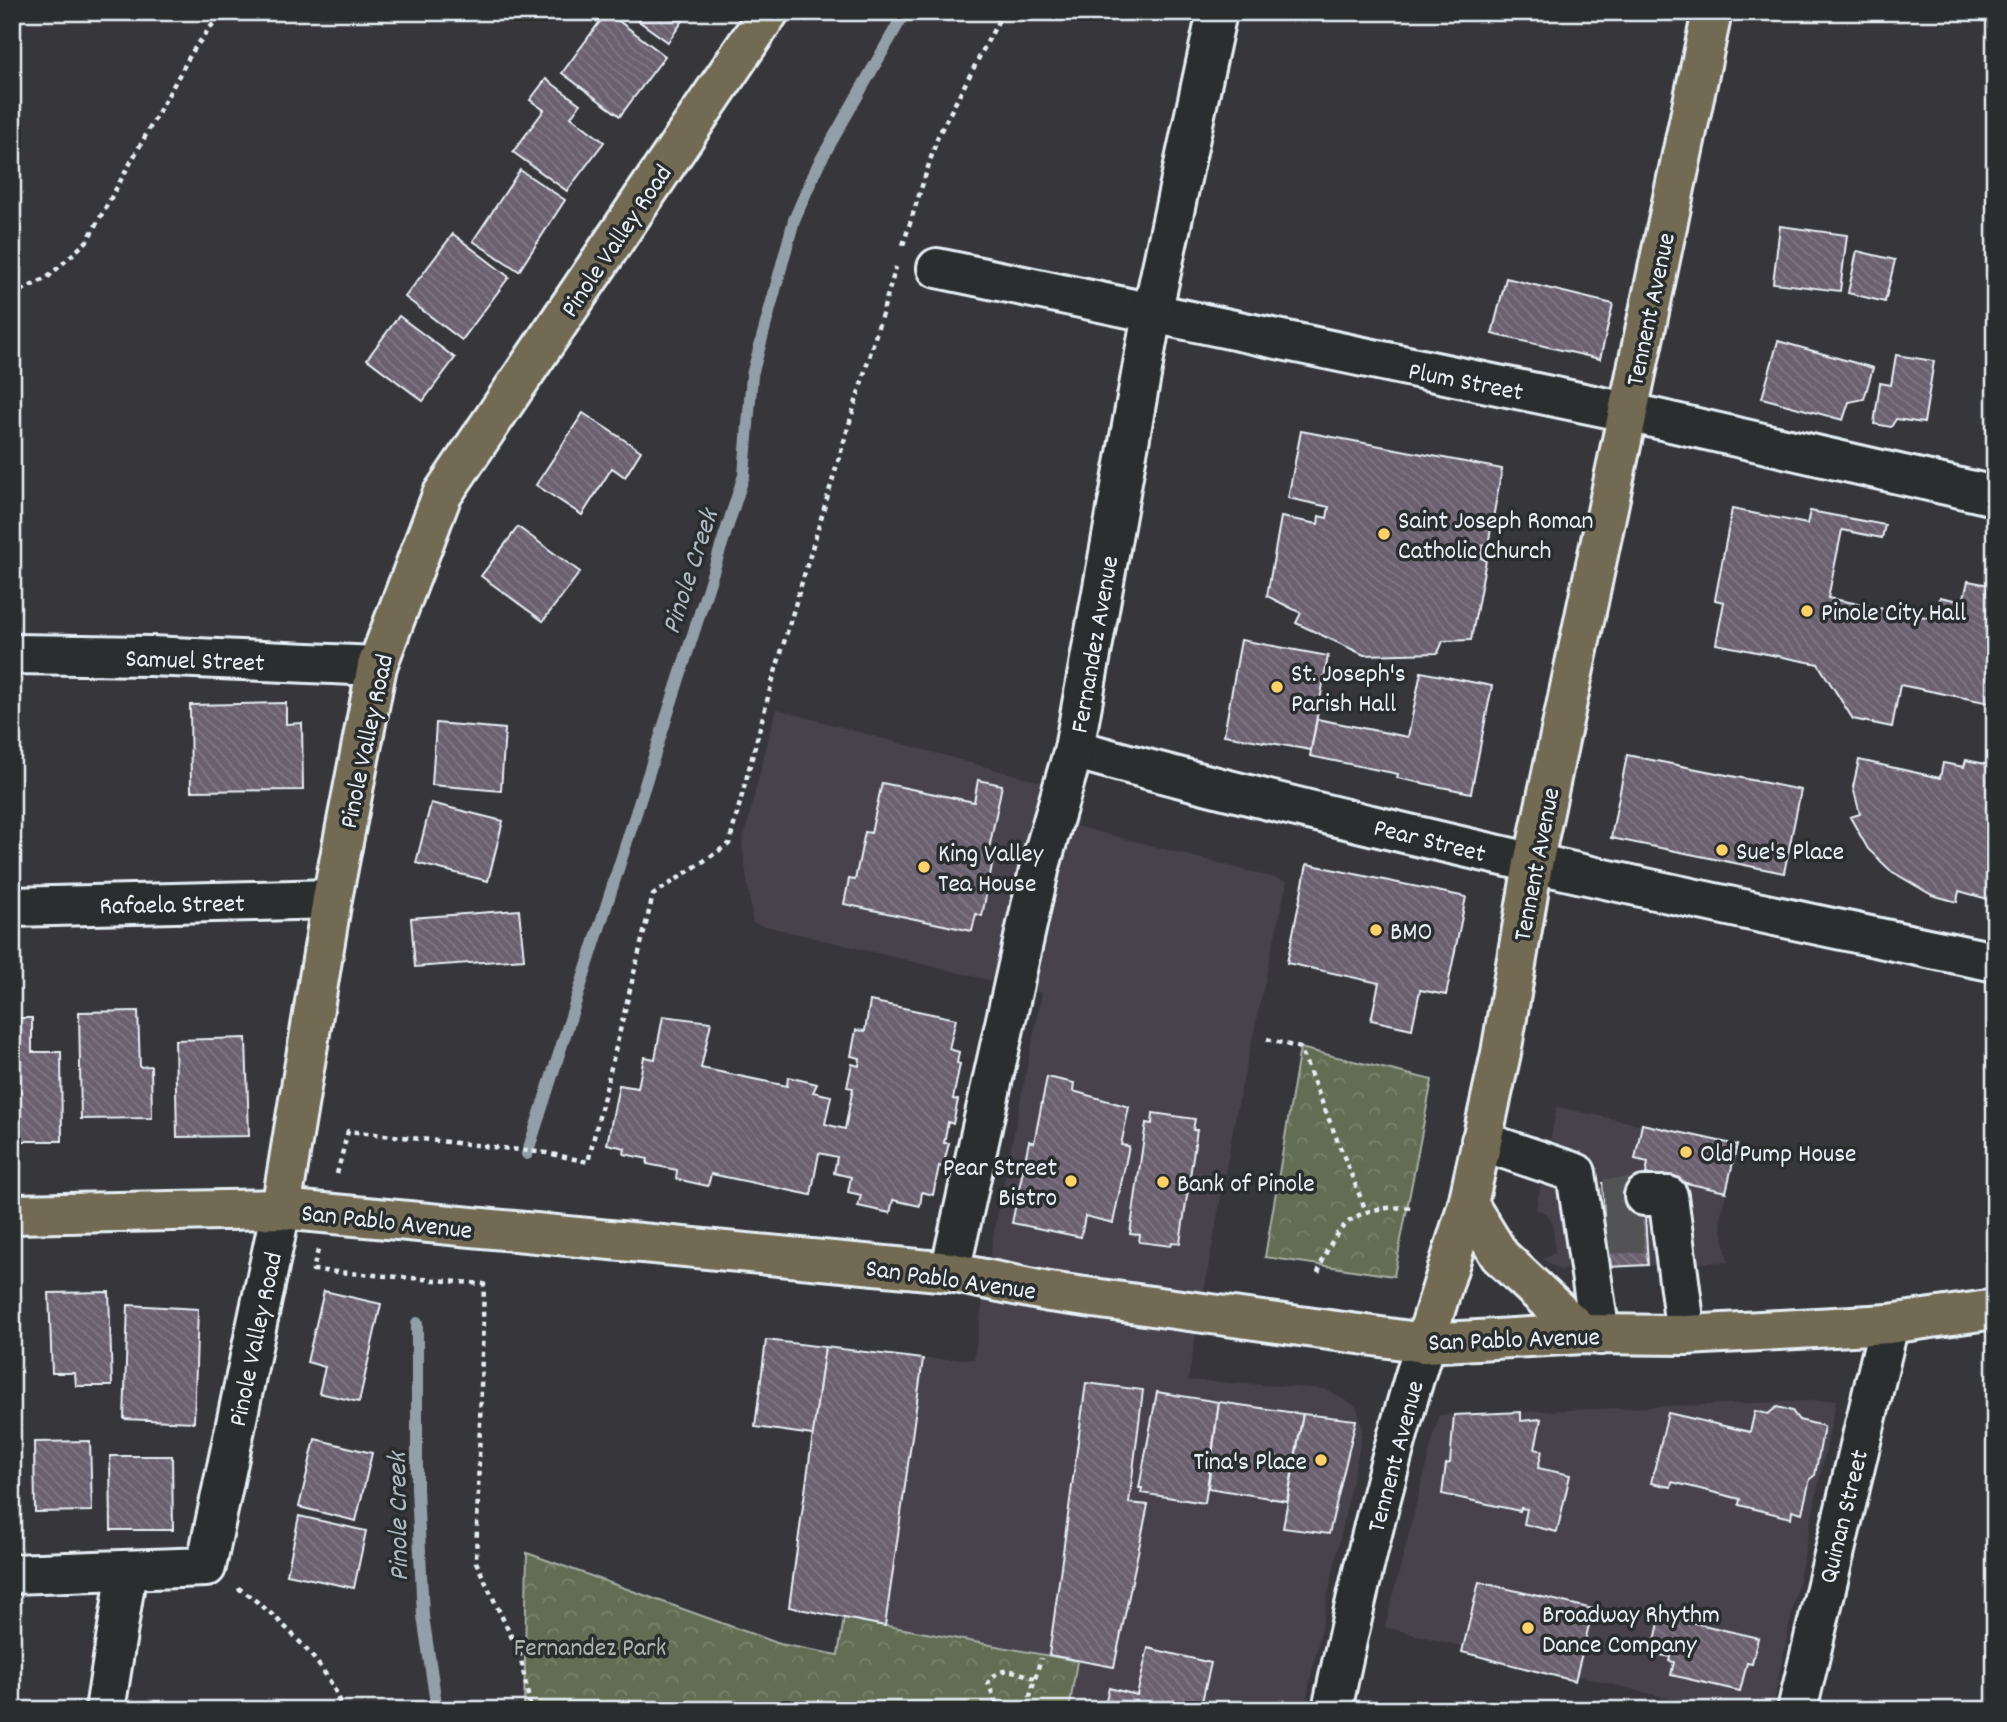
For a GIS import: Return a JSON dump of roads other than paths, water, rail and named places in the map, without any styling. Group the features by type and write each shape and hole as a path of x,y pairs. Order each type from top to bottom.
{"main road":[{"name":"Pinole Valley Road","path":"281,1209 332,899 377,666 442,495 769,12"},
{"name":"Tennent Avenue","path":"1425,1343 1468,1203 1501,1053 1533,864 1712,12"},
{"path":"1468,1203 1500,1256 1591,1335"},
{"name":"San Pablo Avenue","path":"12,1214 281,1209 950,1272 1049,1292 1425,1343 1591,1335 1686,1335 1889,1324 1995,1309"},
{"name":"San Pablo Avenue","path":"1889,1324 1995,1330"}],"street":[{"name":"Fernandez Avenue","path":"950,1272 1040,866 1074,749 1152,314 1217,12"},
{"name":"Plum Street","path":"937,268 1627,412 1995,496"},
{"name":"Samuel Street","path":"12,654 150,656 377,666"},
{"name":"Pear Street","path":"1074,749 1159,773 1533,864 1736,910 1995,962"},
{"name":"Rafaela Street","path":"12,907 332,899"},
{"path":"1482,1141 1577,1173 1595,1232 1591,1335"},
{"name":"Pinole Valley Road","path":"127,1570 206,1567 281,1209"},
{"path":"1657,1236 1686,1335"},
{"name":"Quinan Street","path":"1797,1710 1889,1324"},
{"name":"Tennent Avenue","path":"1332,1710 1357,1590 1404,1409 1425,1343"},
{"path":"12,1574 127,1570 105,1710"}],"waterway":[{"name":"Pinole Creek","path":"527,1154 744,475 752,375 794,220 818,165 905,12"},
{"name":"Pinole Creek","path":"417,1323 417,1488 423,1616 437,1710"}],"tunnel":[{"path":"1604,1198 1644,1196"},
{"path":"1605,1235 1646,1233"}],"place":[{"name":"Saint Joseph Roman Catholic Church","path":"1384,534"},
{"name":"Pinole City Hall","path":"1807,611"},
{"name":"St. Joseph's Parish Hall","path":"1277,687"},
{"name":"Sue's Place","path":"1722,850"},
{"name":"King Valley Tea House","path":"924,867"},
{"name":"BMO","path":"1376,930"},
{"name":"Old Pump House","path":"1686,1152"},
{"name":"Pear Street Bistro","path":"1071,1181"},
{"name":"Bank of Pinole","path":"1163,1182"},
{"name":"Tina's Place","path":"1321,1460"},
{"name":"Broadway Rhythm Dance Company","path":"1528,1628"}],"park label":[{"name":"Fernandez Park","path":"590,1646"}]}
